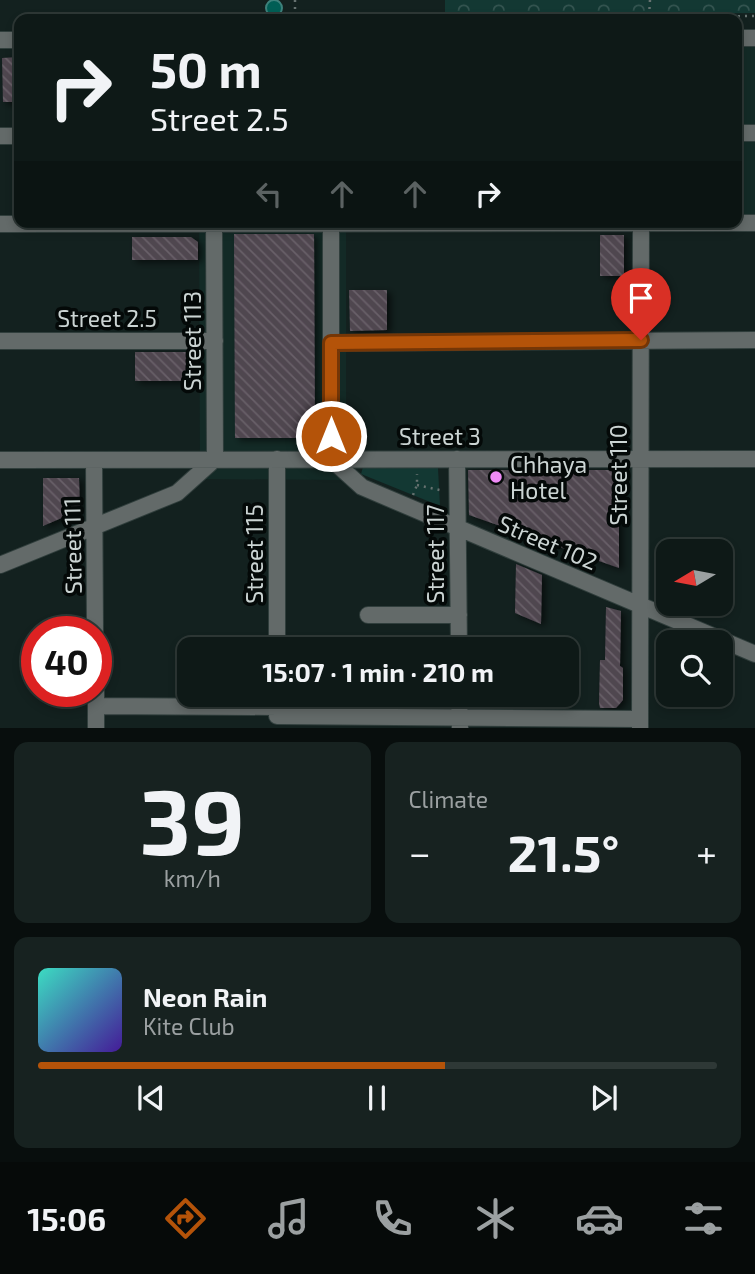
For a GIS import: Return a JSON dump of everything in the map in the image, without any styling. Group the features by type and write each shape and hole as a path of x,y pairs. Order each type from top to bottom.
{"street":[{"name":"Street 113","path":"214,228 215,459"},
{"path":"331,228 331,459"},
{"name":"Street 110","path":"640,723 641,228"},
{"path":"331,343 755,340"},
{"name":"Street 2.5","path":"0,341 215,341"},
{"path":"0,565 177,493 215,459"},
{"name":"Street 115","path":"277,459 277,637"},
{"name":"Street 102","path":"331,459 362,487 755,654"},
{"name":"Street 117","path":"457,459 459,637"},
{"name":"Street 3","path":"0,460 755,459"},
{"name":"Street 111","path":"94,460 95,616"},
{"path":"368,615 459,615"},
{"path":"112,700 460,722 640,723"},
{"path":"96,707 96,728"}],"path":[{"path":"408,507 416,485 417,459"},
{"path":"416,485 458,494"}],"shaded area":[{"path":"271,0 277,0 282,5 280,14 268,14 266,11 266,5"},
{"path":"742,38 755,38 755,223 742,223"},
{"path":"199,228 346,228 346,480 200,479"}],"green space":[{"path":"445,0 755,0 755,13 445,14"},
{"path":"363,467 438,468 440,506 361,474"}],"building":[{"path":"14,57 14,102 3,102 2,58"},
{"path":"234,234 314,234 315,438 235,438"},
{"path":"600,235 624,235 624,276 600,276"},
{"path":"132,237 191,237 198,242 198,260 132,260"},
{"path":"349,290 387,290 387,330 350,331"},
{"path":"135,352 197,352 199,381 135,381"},
{"path":"468,470 619,470 619,568 469,515"},
{"path":"43,478 79,478 80,510 43,526"},
{"path":"516,564 542,575 541,624 515,613"},
{"path":"606,607 621,611 620,666 623,668 623,700 616,708 600,708 599,703 600,660 605,660"}],"place":[{"name":"Chhaya Hotel","path":"496,477"}],"route":[{"path":"331,436 331,343 641,340"}]}
